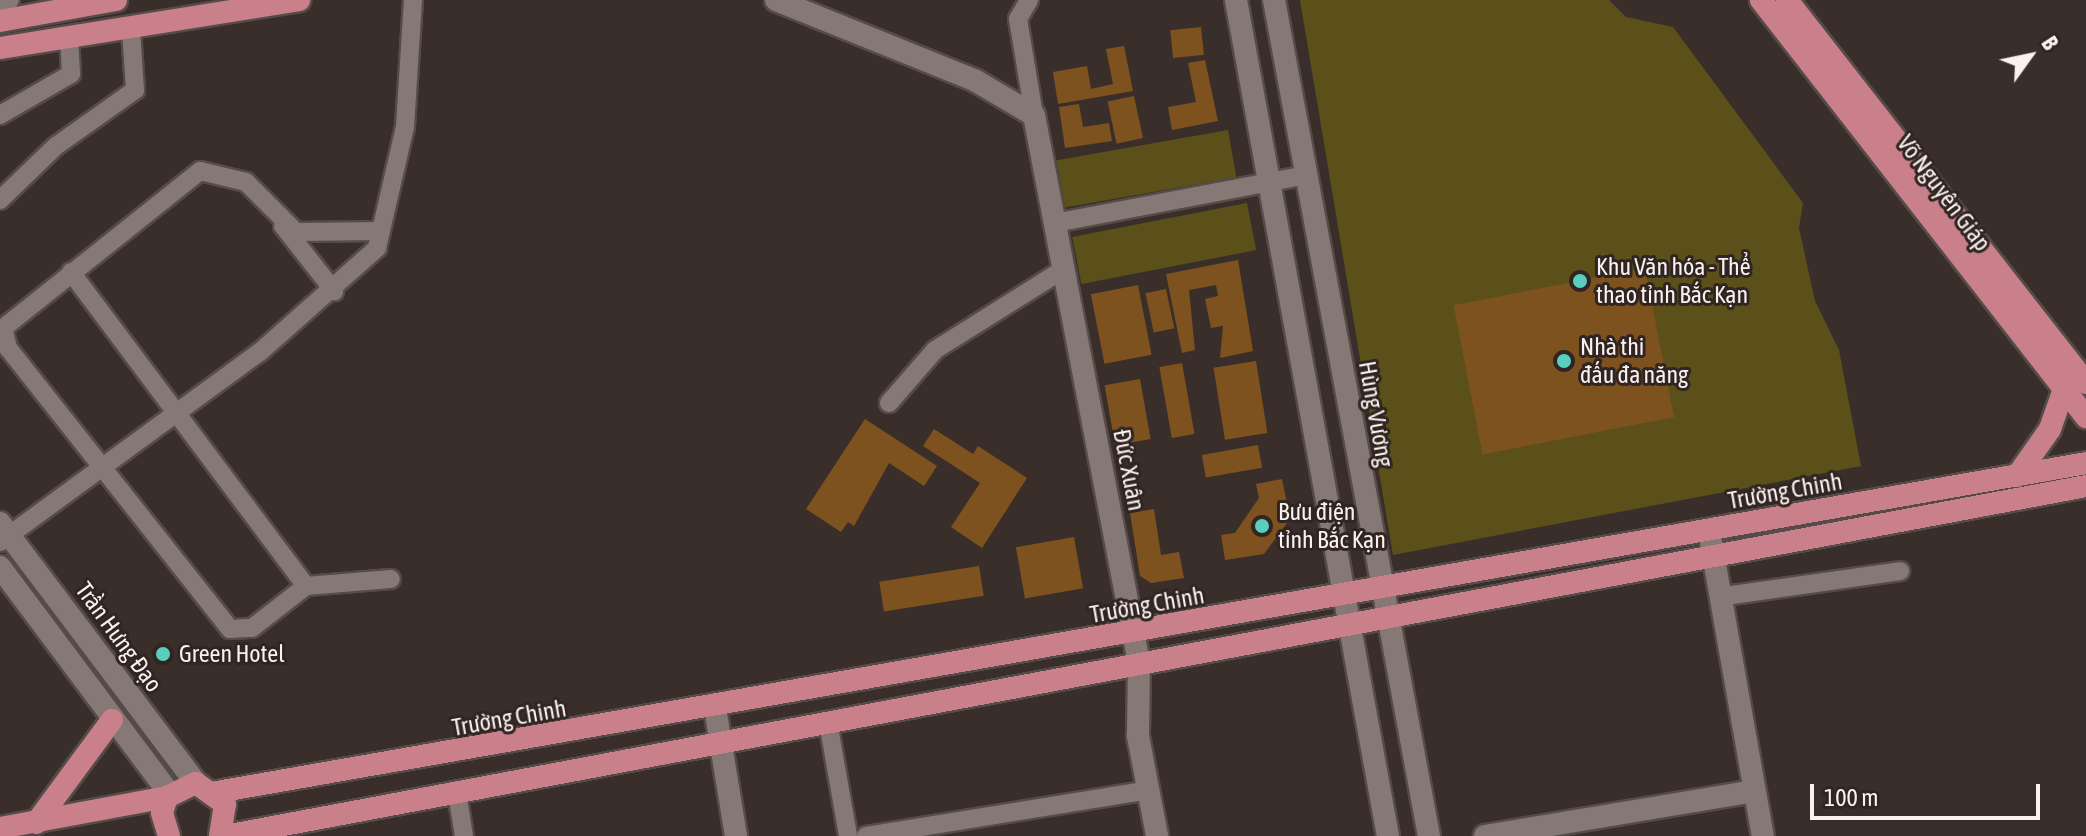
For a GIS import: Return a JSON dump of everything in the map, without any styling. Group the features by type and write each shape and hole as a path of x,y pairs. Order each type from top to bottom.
{"main road":[{"path":"0,21 116,0"},
{"path":"0,48 299,0"},
{"name":"Võ Nguyên Giáp","path":"1761,0 2075,386"},
{"name":"Võ Nguyên Giáp","path":"1787,0 2075,386 2086,417"},
{"path":"2017,476 2075,386"},
{"name":"Trường Chinh","path":"222,836 1350,624 1711,542 2086,463"},
{"name":"Trường Chinh","path":"217,792 715,708 1382,589 2086,486"},
{"path":"888,677 894,709"},
{"path":"36,823 112,720"},
{"path":"0,828 168,795 196,783 217,792 227,811 222,836"},
{"path":"168,795 162,813 169,836"}],"street":[{"path":"0,10 10,0"},
{"path":"3,533 176,412 334,291 377,248 405,127 413,0"},
{"path":"776,0 976,81 1034,115"},
{"name":"Đức Xuân","path":"1029,0 1018,19 1139,663 1138,736 1157,836"},
{"path":"1236,0 1388,836"},
{"name":"Hùng Vương","path":"1274,0 1429,836"},
{"path":"0,200 46,155 135,90 131,29"},
{"path":"0,115 71,74 69,38"},
{"path":"334,291 246,182 200,171 3,328 8,348 230,629 252,628 306,586 391,579"},
{"path":"1055,223 1306,175"},
{"path":"279,220 296,232 332,237 381,231"},
{"path":"889,403 935,350 1064,269"},
{"path":"71,272 306,586"},
{"name":"Trần Hưng Đạo","path":"3,533 196,783"},
{"path":"1711,542 1725,596 1753,791 1763,836"},
{"path":"0,567 168,795"},
{"path":"1725,596 1900,571"},
{"path":"715,708 736,836"},
{"path":"828,722 848,836"},
{"path":"866,836 1149,790"},
{"path":"1485,836 1563,829 1753,791"},
{"path":"457,793 464,836"}],"shaded area":[{"name":"Khu Văn hóa - Thể thao tỉnh Bắc Kạn","path":"1300,0 1609,0 1626,17 1673,27 1803,203 1799,228 1815,301 1839,350 1861,466 1393,555"},
{"path":"1228,130 1236,177 1065,207 1057,160"},
{"path":"1247,203 1256,250 1081,284 1072,237"}],"building":[{"path":"1201,27 1204,55 1173,58 1170,30"},
{"path":"1124,46 1133,91 1058,104 1053,72 1087,66 1091,89 1113,84 1106,49"},
{"path":"1205,60 1218,121 1172,130 1168,107 1196,102 1188,63"},
{"path":"1134,96 1143,138 1117,144 1108,102"},
{"path":"1079,104 1083,127 1109,123 1112,141 1065,148 1059,107"},
{"path":"1238,260 1253,351 1220,358 1223,326 1211,328 1205,299 1218,296 1216,285 1189,290 1195,350 1182,353 1166,274"},
{"name":"Nhà thi đấu đa năng","path":"1645,268 1674,417 1483,454 1454,305"},
{"path":"1138,285 1152,355 1104,364 1091,294"},
{"path":"1166,289 1174,328 1154,332 1145,293"},
{"path":"1256,361 1267,433 1225,440 1214,368"},
{"path":"1182,363 1195,434 1172,438 1159,367"},
{"path":"1140,379 1151,439 1115,445 1105,385"},
{"path":"865,419 937,466 924,486 889,463 854,526 848,522 841,532 806,509"},
{"path":"934,429 973,454 978,446 1027,478 982,548 951,527 980,483 923,446"},
{"path":"1258,445 1262,468 1206,478 1202,455"},
{"name":"Bưu điện tỉnh Bắc Kạn","path":"1282,479 1290,519 1264,554 1225,560 1221,535 1235,533 1259,498 1256,484"},
{"path":"1154,509 1161,555 1179,552 1184,578 1151,583 1140,576 1130,513"},
{"path":"1074,537 1083,588 1025,598 1016,547"},
{"path":"979,566 984,596 884,611 879,582"}],"place":[{"name":"Khu Văn hóa - Thể thao tỉnh Bắc Kạn","path":"1580,281"},
{"name":"Nhà thi đấu đa năng","path":"1564,361"},
{"name":"Bưu điện tỉnh Bắc Kạn","path":"1262,526"},
{"name":"Green Hotel","path":"163,654"}]}
